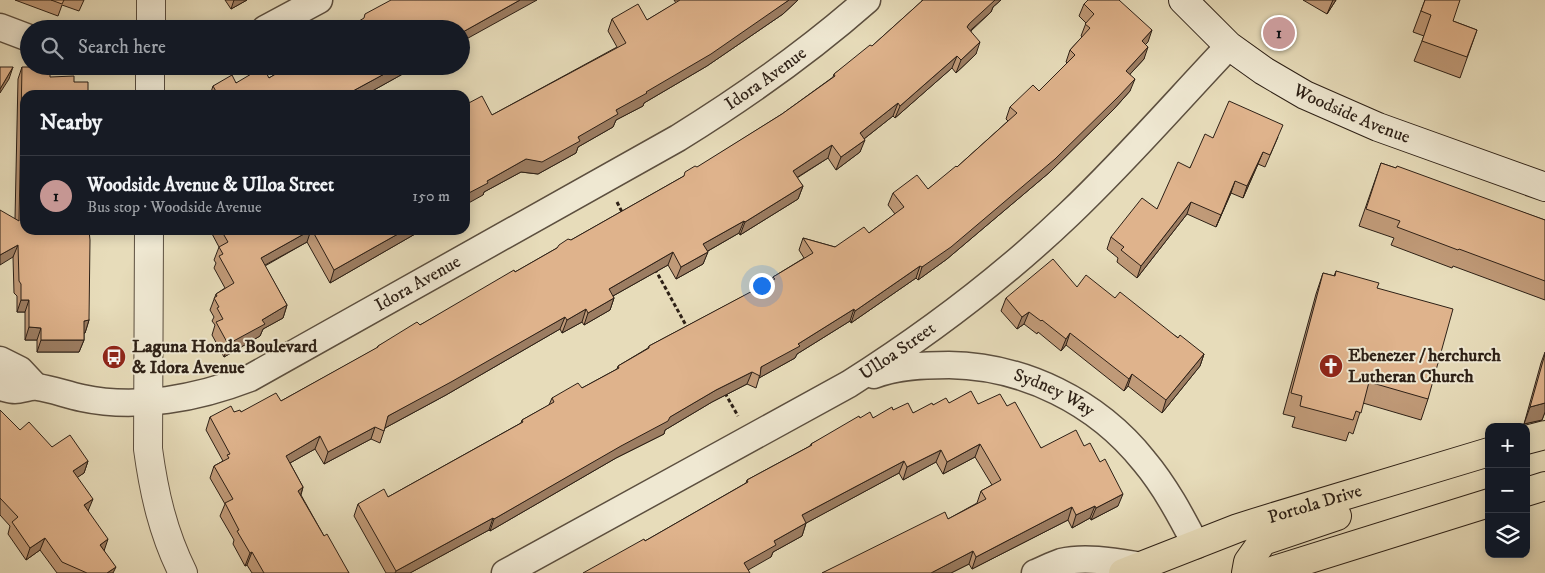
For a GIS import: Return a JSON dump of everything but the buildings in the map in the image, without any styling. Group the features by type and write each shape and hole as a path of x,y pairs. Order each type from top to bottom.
{"main road":[{"path":"150,20 151,0"},
{"name":"Woodside Avenue","path":"1183,0 1229,46 1264,71 1305,94 1378,127 1545,187"},
{"path":"150,75 150,90"},
{"path":"149,235 148,449 161,519 172,550 183,573"},
{"name":"Portola Drive","path":"1133,569 1270,518 1485,453"},
{"path":"1246,573 1248,562 1264,541 1485,469"},
{"path":"1530,491 1545,486"},
{"path":"1265,573 1485,504"}],"street":[{"path":"282,20 319,0"},
{"name":"Idora Avenue","path":"0,387 15,390 35,386 83,399 114,402 147,402 224,388 250,378 678,138 736,101 822,38 867,0"},
{"path":"0,27 20,35"},
{"name":"Ulloa Street","path":"505,573 849,384 934,327 1022,257 1112,172 1229,46"},
{"name":"Idora Avenue","path":"0,360 20,370 35,386"},
{"name":"Sydney Way","path":"849,384 878,373 906,367 962,365 988,368 1038,382 1064,394 1113,428 1134,449 1161,484 1181,515 1196,545"},
{"name":"Portola Drive","path":"1035,573 1060,563 1078,560 1119,562 1133,569"}],"path":[{"path":"604,180 624,214"},
{"path":"653,266 692,336"},
{"path":"722,388 750,438"}],"place":[{"name":"Woodside Avenue & Ulloa Street","path":"1279,33"},
{"name":"Laguna Honda Boulevard & Idora Avenue","path":"114,357"},
{"name":"Ebenezer / herchurch Lutheran Church","path":"1331,366"}]}
